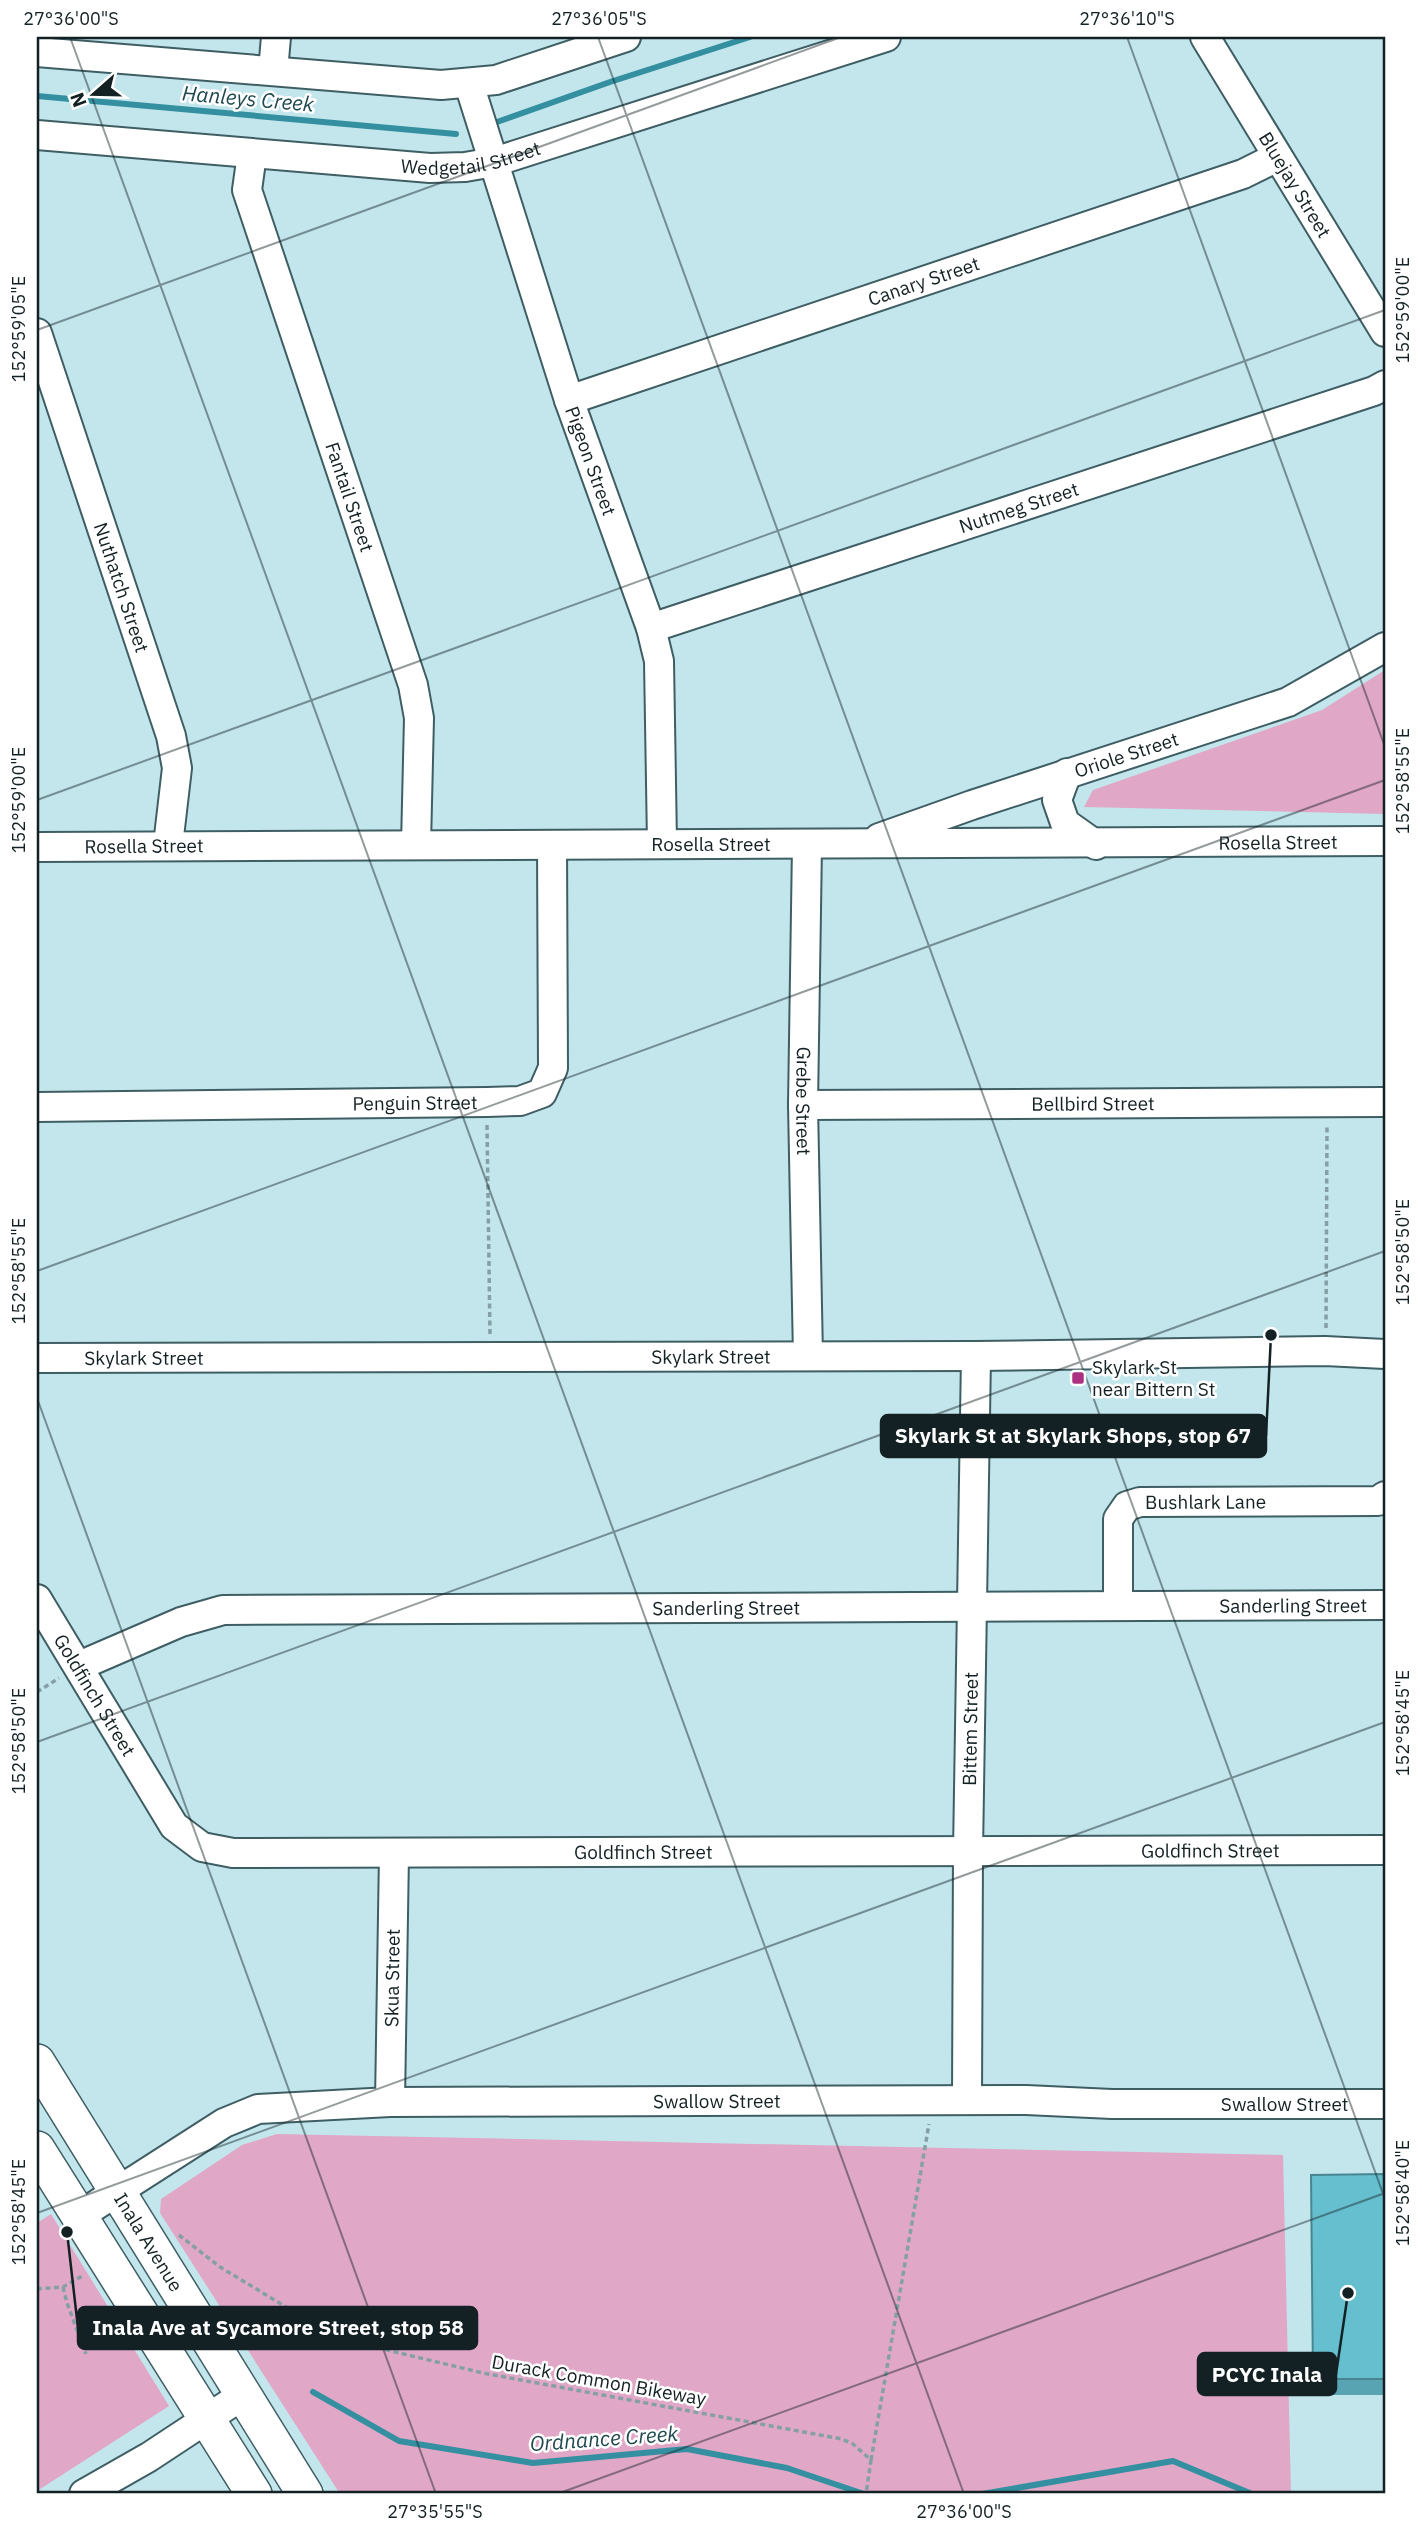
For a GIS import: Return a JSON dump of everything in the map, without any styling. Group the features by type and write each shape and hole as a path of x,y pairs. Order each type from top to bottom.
{"main road":[{"name":"Inala Avenue","path":"37,2062 305,2494"},
{"path":"37,2149 254,2494"}],"street":[{"path":"273,71 276,37"},
{"path":"37,52 441,85 496,80 626,37"},
{"name":"Wedgetail Street","path":"37,135 430,168 465,167 495,162 886,37"},
{"name":"Bluejay Street","path":"1205,37 1385,332"},
{"name":"Pigeon Street","path":"469,84 569,400 651,628 659,661 662,843"},
{"name":"Fantail Street","path":"251,154 247,190 413,685 419,718 416,845"},
{"name":"Canary Street","path":"569,400 1243,174 1277,157"},
{"name":"Nuthatch Street","path":"37,333 171,736 177,768 167,845"},
{"name":"Nutmeg Street","path":"651,628 1348,400 1385,385"},
{"name":"Oriole Street","path":"860,845 1067,773 1287,702 1385,647"},
{"path":"1067,773 1057,800 1065,823 1096,845"},
{"name":"Rosella Street","path":"37,847 662,843 1096,845 1385,841"},
{"name":"Penguin Street","path":"37,1107 487,1102 520,1101 542,1093 552,1068 552,845"},
{"name":"Grebe Street","path":"807,845 803,1105 808,1356"},
{"name":"Bellbird Street","path":"803,1105 1385,1102"},
{"name":"Skylark Street","path":"37,1358 976,1356 1325,1351 1385,1354"},
{"name":"Bittem Street","path":"967,2100 976,1356"},
{"name":"Bushlark Lane","path":"1118,1606 1118,1519 1127,1506 1140,1502 1378,1501 1385,1496"},
{"name":"Goldfinch Street","path":"37,1599 174,1826 202,1847 233,1853 1385,1850"},
{"name":"Sanderling Street","path":"79,1666 181,1622 223,1610 1385,1605"},
{"name":"Skua Street","path":"390,2102 394,1853"},
{"name":"Swallow Street","path":"79,2216 224,2123 258,2109 390,2102 967,2100 1112,2104 1385,2104"},
{"path":"84,2494 243,2395"}],"path":[{"path":"487,1102 490,1358"},
{"path":"1325,1351 1327,1103"},
{"path":"866,2494 933,2100"},
{"name":"Durack Common Bikeway","path":"146,2236 164,2229 175,2232 220,2267 266,2295 324,2330 358,2343 484,2373 824,2435 853,2445 871,2460"},
{"path":"37,2289 63,2287 106,2261"},
{"path":"63,2287 86,2354"}],"shaded area":[{"path":"1385,670 1385,814 1084,807 1093,790 1322,710"},
{"path":"277,2134 1283,2155 1291,2494 340,2494 160,2213 161,2199 242,2145"},
{"path":"51,2214 169,2406 37,2491 37,2223"}],"building":[{"path":"1385,2174 1385,2379 1313,2379 1311,2175"}],"waterway":[{"name":"Hanleys Creek","path":"497,122 750,37"},
{"name":"Hanleys Creek","path":"37,96 456,134"},
{"name":"Ordnance Creek","path":"313,2392 399,2441 533,2463 687,2449 787,2468 864,2494"},
{"name":"Ordnance Creek","path":"982,2494 1173,2461 1252,2494"}],"place":[{"name":"Skylark St at Skylark Shops, stop 67","path":"1271,1335"},
{"name":"Skylark St near Bittern St","path":"1078,1378"},
{"name":"Inala Ave at Sycamore Street, stop 58","path":"67,2232"},
{"name":"PCYC Inala","path":"1348,2293"}]}
